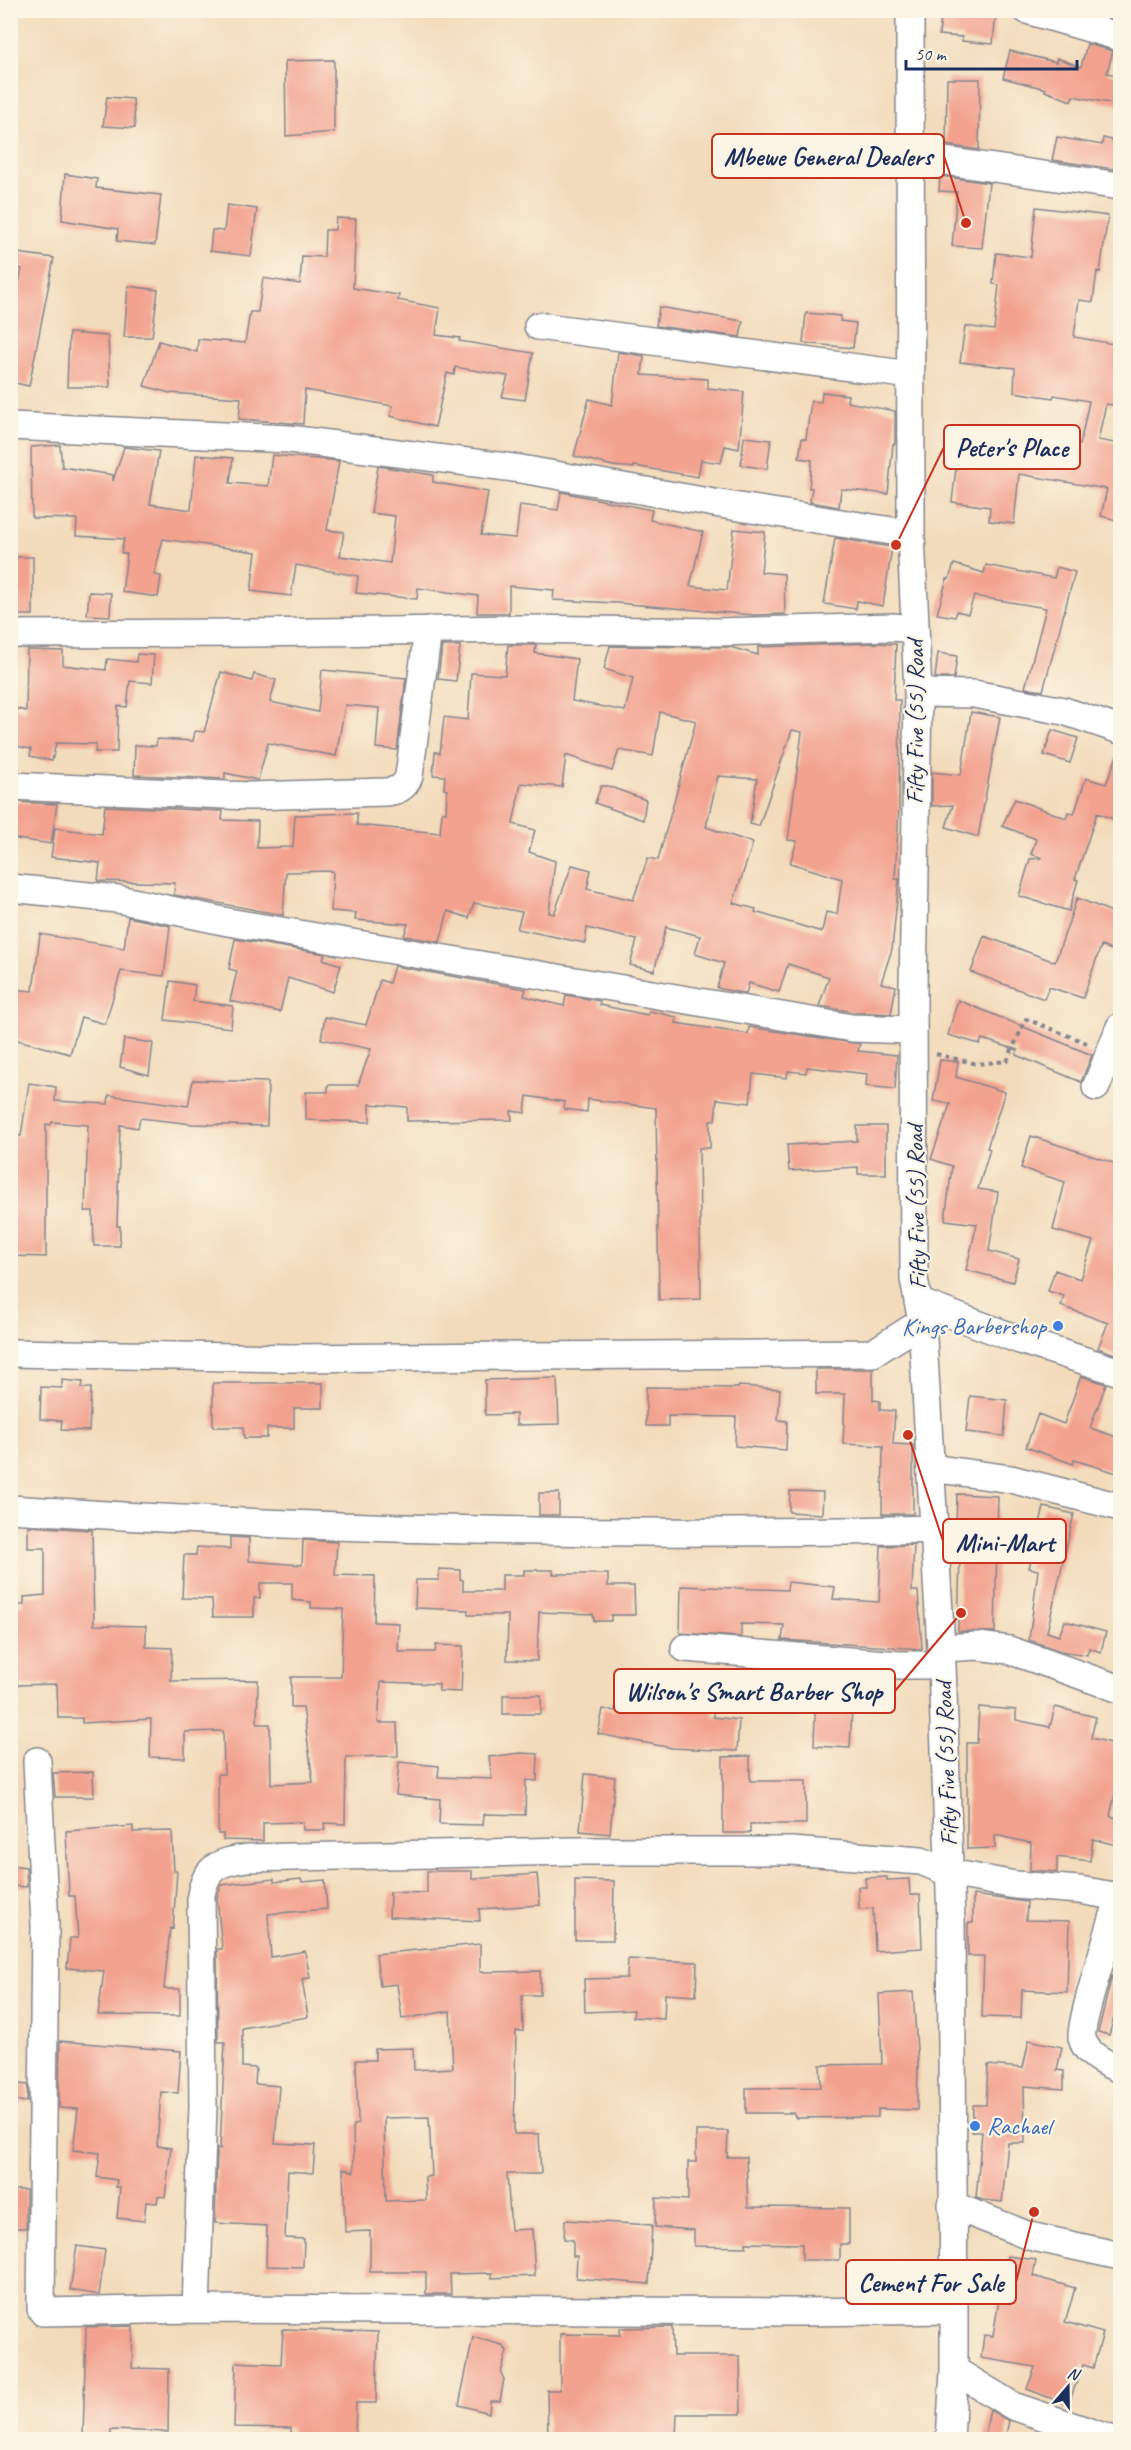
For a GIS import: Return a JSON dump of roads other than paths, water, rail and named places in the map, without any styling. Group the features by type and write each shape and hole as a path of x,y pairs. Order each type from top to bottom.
{"street":[{"name":"Fifty Five (55) Road","path":"910,10 911,534 918,693 914,1279 920,1312 935,1529 950,1873 954,2310 954,2370 950,2439"},
{"path":"1027,10 1120,37"},
{"path":"910,156 1120,186"},
{"path":"538,326 911,375"},
{"path":"10,426 290,439 521,469 720,504 911,534"},
{"path":"10,634 524,629 718,632 892,627 915,629"},
{"path":"10,786 250,796 385,792 401,788 409,776 428,630"},
{"path":"918,693 974,694 1064,711 1120,730"},
{"path":"10,888 118,899 228,922 914,1039"},
{"path":"1096,1087 1120,1027"},
{"path":"10,1353 292,1358 873,1353 920,1312 1020,1340 1120,1372"},
{"path":"931,1468 1011,1479 1120,1507"},
{"path":"10,1509 449,1531 709,1532 935,1529"},
{"path":"685,1648 900,1665 978,1646 1010,1650 1120,1689"},
{"path":"37,1761 45,1926 41,2309 46,2314 196,2309 786,2312 954,2310"},
{"path":"196,2309 203,2107 201,1895 209,1873 218,1865 230,1860 572,1851 791,1851 921,1861 950,1873 1015,1885 1120,1896 1085,2014 1082,2038 1089,2052 1120,2069"},
{"path":"952,2205 1029,2236 1120,2256"},
{"path":"954,2370 1012,2406 1113,2439"}],"place":[{"name":"Mbewe General Dealers","path":"966,223"},
{"name":"Peter's Place","path":"896,545"},
{"name":"Kings Barbershop","path":"1058,1326"},
{"name":"Mini-Mart","path":"908,1435"},
{"name":"Wilson's Smart Barber Shop","path":"961,1613"},
{"name":"Rachael","path":"975,2126"},
{"name":"Cement For Sale","path":"1034,2212"}]}
